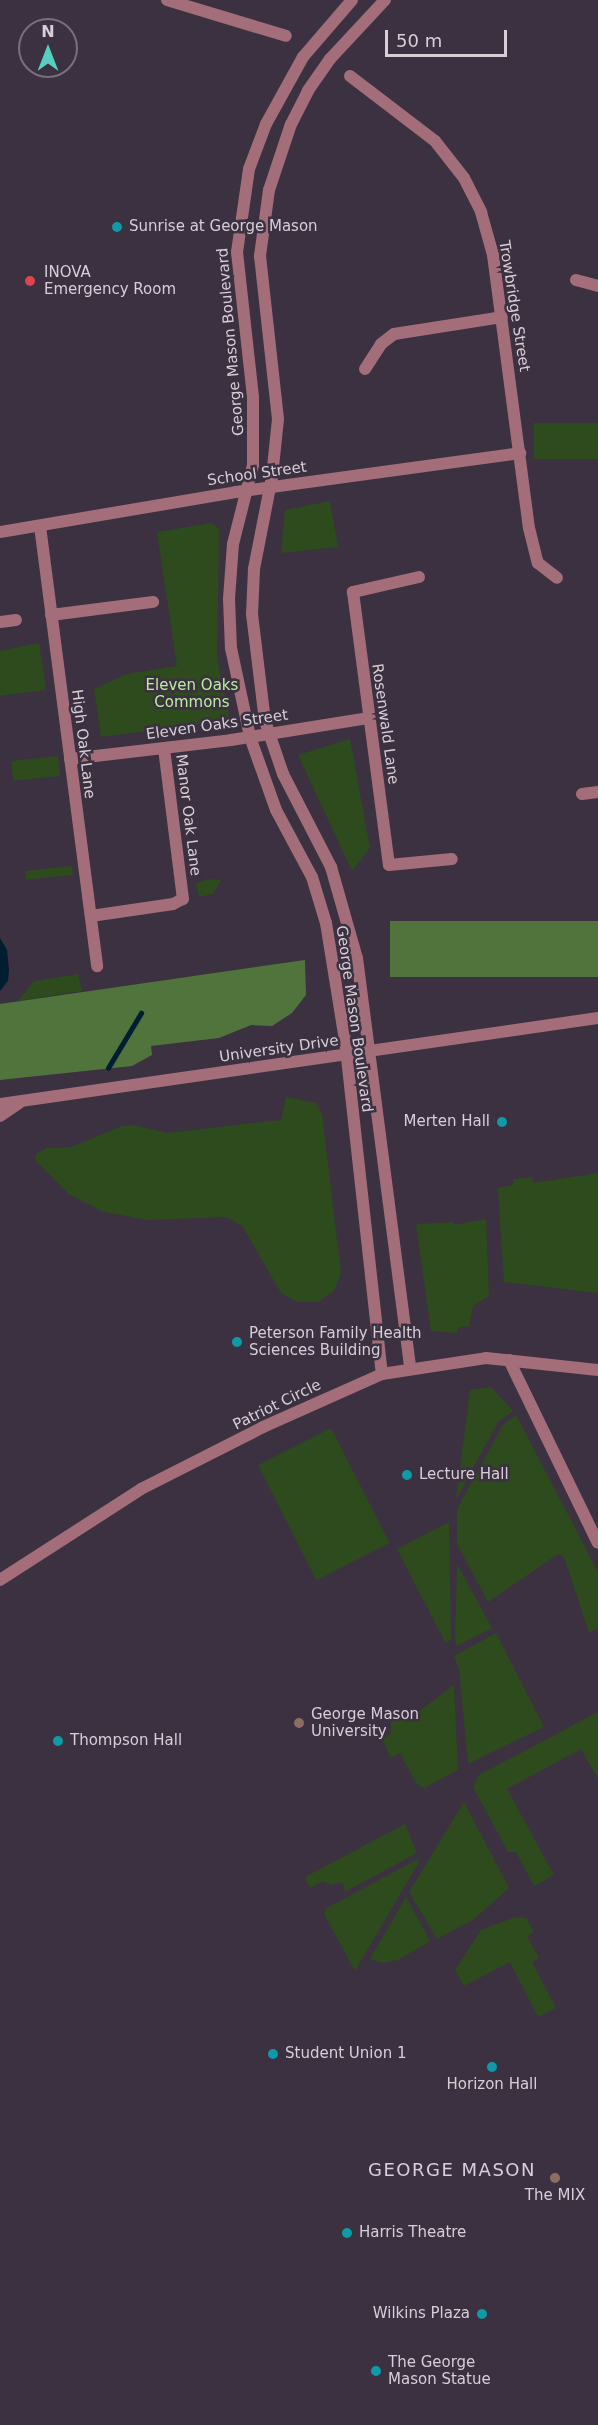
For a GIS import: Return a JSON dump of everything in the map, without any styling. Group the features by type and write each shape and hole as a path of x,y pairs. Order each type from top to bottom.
{"street":[{"path":"167,0 286,36"},
{"name":"George Mason Boulevard","path":"352,0 303,57 266,124 249,169 237,252 253,397 249,490 233,544 229,599 231,648 250,737 276,810 312,877 326,923 346,1054 382,1374"},
{"name":"George Mason Boulevard","path":"385,0 330,59 308,92 291,124 269,190 260,256 278,419 271,487 254,569 252,614 258,684 269,734 283,774 332,867 346,907 357,958 410,1367"},
{"name":"Trowbridge Street","path":"350,76 435,141 464,178 486,229 502,317 529,528 538,563 557,578"},
{"path":"576,280 598,286"},
{"path":"365,369 381,344 394,334 502,317"},
{"name":"School Street","path":"0,532 249,490 520,453"},
{"name":"High Oak Lane","path":"40,526 97,966"},
{"name":"Rosenwald Lane","path":"419,577 353,592 389,865 452,859"},
{"path":"51,615 153,602"},
{"path":"0,622 16,620"},
{"name":"Eleven Oaks Street","path":"70,759 164,749 369,718"},
{"name":"Manor Oak Lane","path":"91,916 173,904 183,899 164,749"},
{"path":"582,794 598,792"},
{"name":"University Drive","path":"0,1104 598,1018"},
{"path":"0,1116 22,1101"},
{"name":"Patriot Circle","path":"0,1580 141,1490 263,1427 382,1374 410,1367 486,1358 598,1370"},
{"path":"509,1360 598,1543"}],"green space":[{"path":"534,423 598,423 598,459 534,459"},
{"path":"330,501 338,547 281,553 285,510"},
{"name":"Eleven Oaks Commons","path":"212,523 219,530 217,658 230,720 101,737 94,689 127,674 177,666 157,532"},
{"path":"39,643 46,690 0,696 0,651"},
{"path":"350,739 370,848 352,871 298,755"},
{"path":"58,756 60,776 13,781 11,761"},
{"path":"72,866 73,875 26,880 25,871"},
{"path":"207,879 221,880 213,894 199,897 196,884"},
{"path":"390,921 598,921 598,977 390,977"},
{"path":"305,960 306,995 292,1013 272,1026 251,1025 219,1038 151,1046 152,1055 132,1066 0,1080 0,1004"},
{"path":"78,974 82,991 18,1001 34,981"},
{"path":"286,1097 316,1103 322,1114 341,1273 334,1291 318,1302 297,1302 281,1293 243,1227 227,1217 148,1220 104,1212 70,1195 35,1160 36,1154 47,1148 72,1147 122,1126 134,1125 167,1133 281,1120"},
{"path":"598,1173 598,1293 504,1282 498,1188 513,1185 513,1179 532,1177 534,1183"},
{"path":"486,1219 489,1296 473,1306 469,1326 457,1328 457,1333 431,1331 416,1224 454,1222 454,1225"},
{"path":"491,1387 513,1411 498,1422 456,1500 470,1390"},
{"path":"516,1415 598,1572 598,1628 589,1633 564,1557 558,1554 488,1602 457,1544 457,1509 503,1425"},
{"path":"331,1428 390,1543 317,1580 258,1465"},
{"path":"449,1522 451,1640 445,1642 397,1549"},
{"path":"457,1564 492,1628 457,1646 455,1640"},
{"path":"496,1633 544,1727 468,1764 459,1669 454,1656"},
{"path":"454,1685 458,1770 424,1788 416,1783 400,1753 391,1758 382,1739 391,1734 391,1723 397,1716 410,1718"},
{"path":"598,1712 598,1779 581,1749 507,1789 554,1875 534,1886 516,1852 508,1852 473,1787 479,1775"},
{"path":"464,1802 509,1888 474,1919 437,1939 409,1892"},
{"path":"405,1824 417,1853 345,1892 343,1882 331,1885 323,1881 310,1888 305,1877"},
{"path":"418,1859 419,1862 355,1971 324,1914 327,1908"},
{"path":"406,1897 430,1941 398,1960 382,1963 370,1959"},
{"path":"515,1917 526,1918 534,1932 527,1936 539,1958 532,1962 556,2008 538,2017 510,1962 464,1986 455,1970 481,1930"}],"water":[{"path":"0,938 7,950 9,970 8,981 0,991"}],"waterway":[{"path":"108,1068 141,1013"}],"place":[{"name":"Sunrise at George Mason","path":"117,227"},
{"name":"INOVA Emergency Room","path":"30,281"},
{"name":"Merten Hall","path":"502,1122"},
{"name":"Peterson Family Health Sciences Building","path":"237,1342"},
{"name":"Lecture Hall","path":"407,1475"},
{"name":"George Mason University","path":"299,1723"},
{"name":"Thompson Hall","path":"58,1741"},
{"name":"Student Union 1","path":"273,2054"},
{"name":"Horizon Hall","path":"492,2067"},
{"name":"The MIX","path":"555,2178"},
{"name":"Harris Theatre","path":"347,2233"},
{"name":"Wilkins Plaza","path":"482,2314"},
{"name":"The George Mason Statue","path":"376,2371"}],"district":[{"name":"GEORGE MASON","path":"452,2170"}]}
